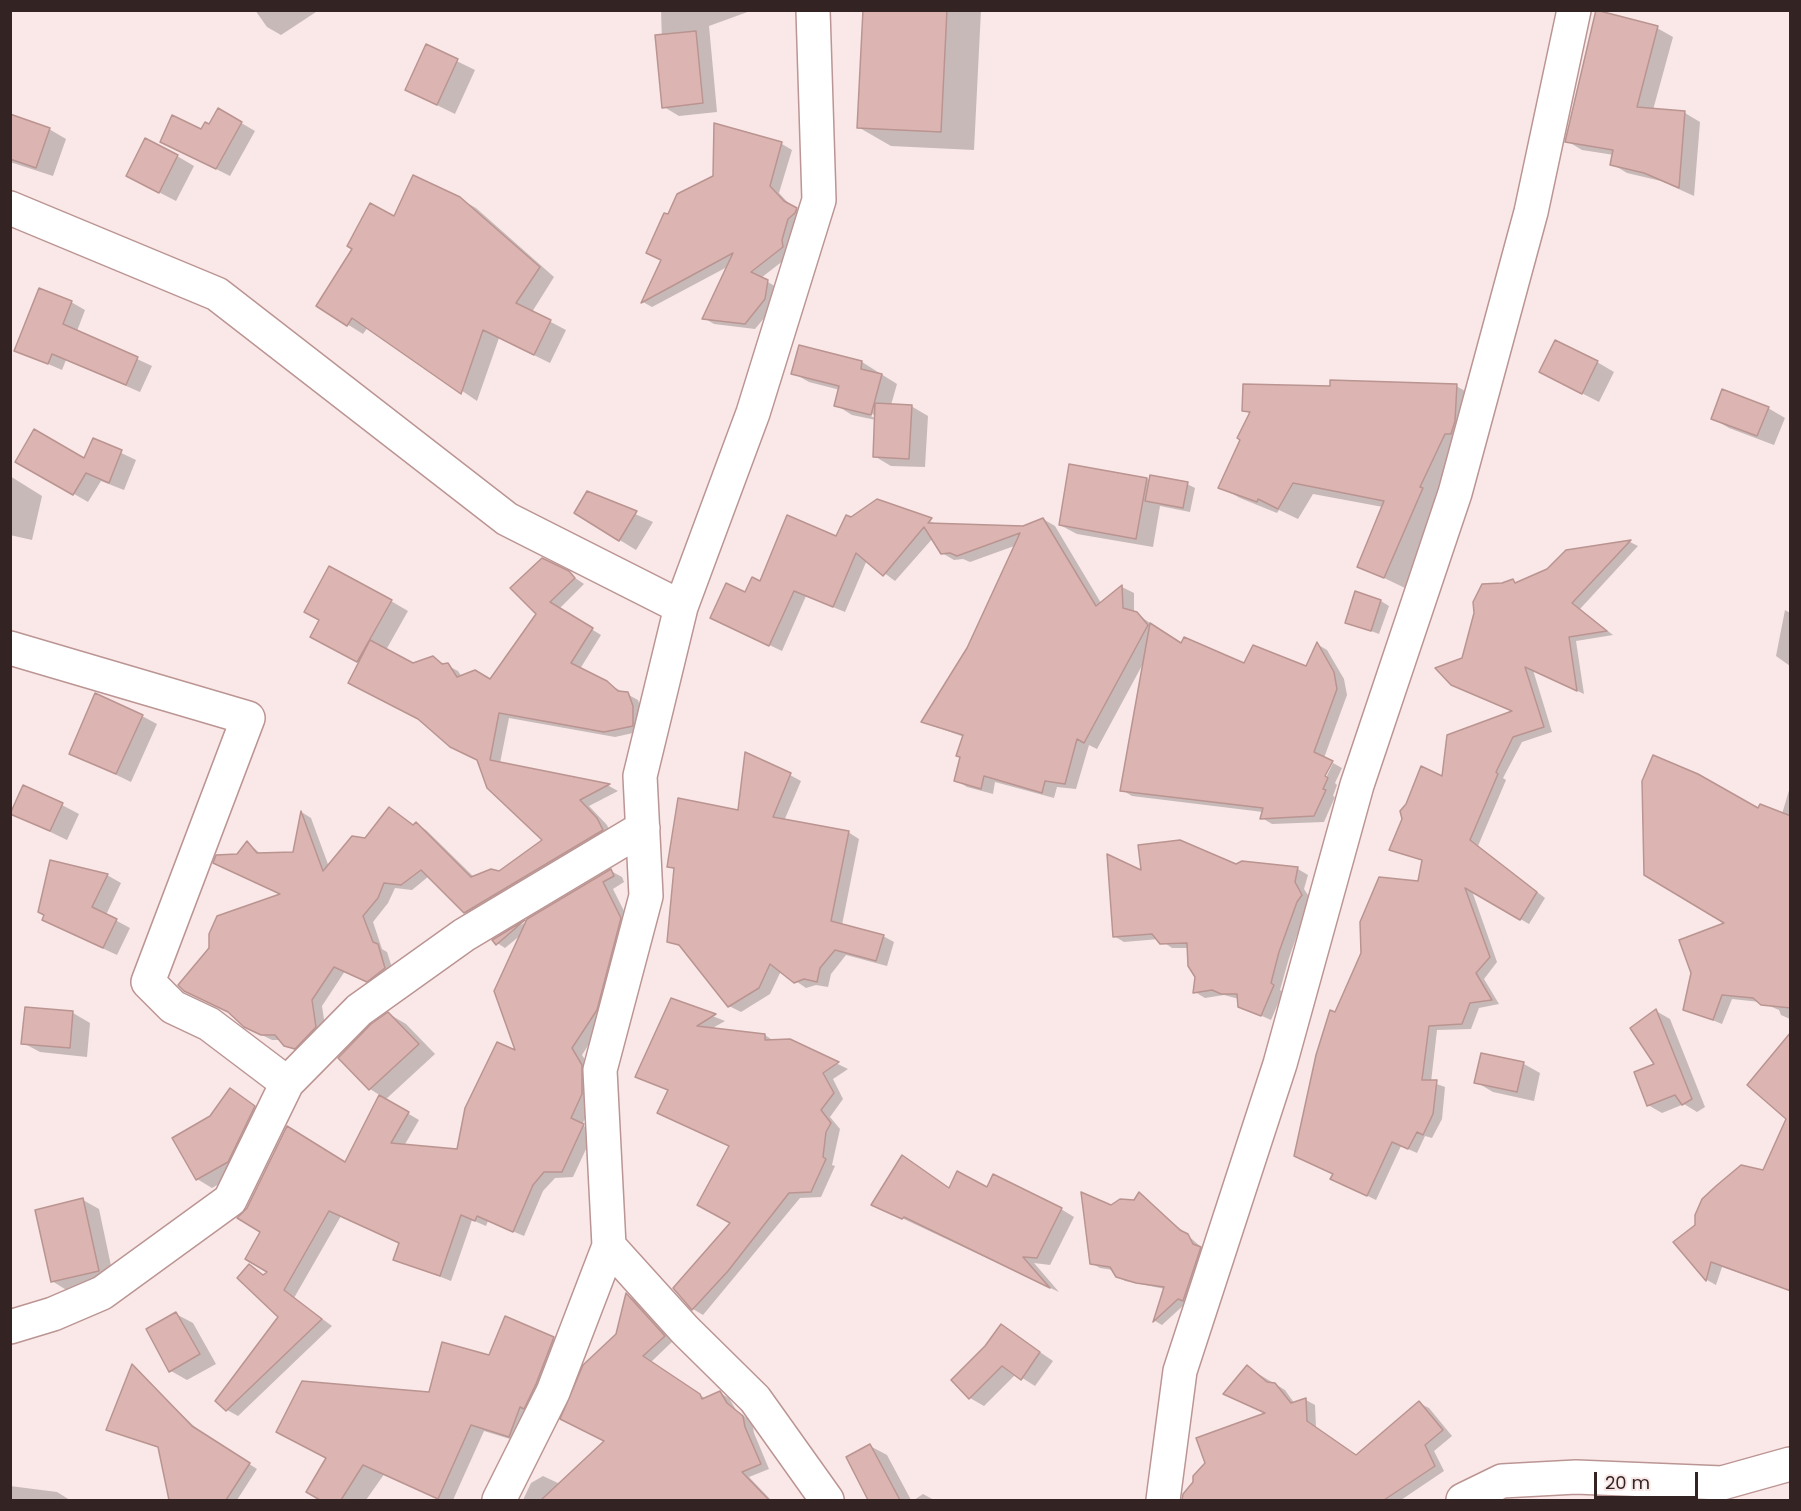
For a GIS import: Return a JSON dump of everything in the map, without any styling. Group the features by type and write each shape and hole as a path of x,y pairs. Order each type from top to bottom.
{"street":[{"path":"499,1500 553,1392 609,1246 600,1070 646,896 640,776 681,607 753,413 819,200 813,10"},
{"path":"1163,1500 1180,1371 1280,1064 1357,785 1455,493 1531,212 1574,10"},
{"path":"10,208 217,294 507,519 681,607"},
{"path":"10,648 248,718 148,982 173,1007 209,1024 287,1083"},
{"path":"10,1327 53,1314 102,1293 230,1200 287,1083 359,1010 464,935 643,828"},
{"path":"609,1246 685,1330 755,1399 827,1500"},
{"path":"1463,1500 1502,1480 1576,1476 1722,1483 1791,1464"}],"building":[{"path":"863,10 947,10 941,132 857,128"},
{"path":"1596,10 1658,26 1637,107 1685,111 1679,188 1644,173 1610,165 1613,150 1565,142"},
{"path":"696,31 703,103 662,108 655,35"},
{"path":"426,44 458,59 437,105 405,90"},
{"path":"218,108 242,122 216,169 160,142 172,115 201,129 205,122 209,124"},
{"path":"10,114 50,128 36,168 10,159"},
{"path":"714,123 782,142 770,186 784,201 797,208 788,219 782,240 783,247 751,272 768,280 765,299 745,324 702,319 733,253 641,303 661,260 646,253 664,213 668,214 677,194 713,176"},
{"path":"145,138 178,155 159,193 126,176"},
{"path":"413,175 460,197 540,267 516,303 551,320 534,355 483,330 461,394 352,318 347,326 316,306 352,249 347,246 370,203 394,216"},
{"path":"39,288 72,301 63,324 138,357 126,385 52,354 48,364 14,351"},
{"path":"1555,340 1598,361 1582,394 1539,372"},
{"path":"799,345 862,361 861,369 882,374 871,415 834,406 839,386 791,374"},
{"path":"1330,380 1457,384 1455,421 1451,434 1445,434 1420,487 1423,488 1384,578 1357,567 1384,501 1293,483 1278,509 1258,499 1257,502 1218,488 1240,440 1237,438 1250,412 1242,411 1243,384 1330,386"},
{"path":"1722,389 1769,407 1757,436 1711,419"},
{"path":"875,403 912,405 909,459 873,457"},
{"path":"34,429 84,458 93,438 122,450 109,483 86,473 73,495 15,462"},
{"path":"1069,464 1147,478 1136,539 1059,525"},
{"path":"1150,475 1188,482 1183,508 1145,501"},
{"path":"587,491 637,511 619,541 574,513"},
{"path":"877,499 932,518 928,523 1023,526 1043,518 1096,606 1122,585 1123,608 1137,612 1148,625 1084,743 1077,739 1065,784 1045,781 1042,793 984,776 981,789 954,781 960,757 956,756 963,735 921,722 967,648 1020,533 957,556 950,553 941,554 924,527 883,576 856,553 833,607 794,591 769,646 710,618 726,583 745,592 752,577 760,581 787,515 836,536 846,515 851,517"},
{"path":"1631,540 1572,603 1607,631 1569,637 1577,691 1525,667 1544,727 1513,737 1496,772 1498,774 1470,840 1537,892 1520,920 1465,888 1490,957 1476,973 1492,1000 1470,1003 1462,1024 1429,1026 1422,1080 1437,1080 1433,1114 1423,1135 1417,1132 1408,1149 1392,1142 1367,1196 1330,1179 1333,1174 1294,1156 1316,1055 1330,1010 1335,1012 1361,953 1360,922 1379,877 1418,881 1422,860 1389,850 1402,819 1400,811 1406,804 1421,766 1442,776 1447,735 1512,711 1451,685 1435,668 1462,658 1474,613 1473,602 1482,584 1502,583 1513,579 1515,583 1547,569 1566,550"},
{"path":"542,558 569,571 575,578 550,602 593,628 571,663 607,681 618,691 628,692 633,706 633,726 604,732 499,713 490,760 610,784 580,800 597,818 603,830 464,913 421,870 401,885 384,883 378,898 363,916 373,942 378,944 385,968 367,982 334,967 312,1000 316,1027 295,1049 284,1046 275,1035 261,1035 244,1027 228,1012 184,991 178,985 209,948 209,934 217,916 280,894 213,863 216,855 237,854 247,841 257,853 293,852 301,811 323,871 352,836 365,838 389,807 413,825 416,822 471,877 491,869 499,871 542,840 487,788 477,760 450,747 418,719 348,683 370,640 413,663 433,656 442,664 448,663 457,677 475,670 490,679 536,614 510,588"},
{"path":"329,566 392,600 357,662 310,637 319,620 304,612"},
{"path":"1355,591 1381,600 1371,631 1345,623"},
{"path":"1150,623 1181,643 1184,637 1244,663 1253,645 1306,666 1317,642 1334,672 1337,689 1314,752 1333,761 1325,776 1328,778 1323,789 1326,790 1314,816 1260,819 1263,808 1120,791"},
{"path":"95,693 143,715 116,774 69,754"},
{"path":"745,752 791,773 773,817 849,831 831,921 884,935 876,961 835,950 820,968 817,982 804,979 794,983 770,964 759,988 728,1007 679,945 667,942 674,868 667,867 678,798 738,810"},
{"path":"1653,755 1698,774 1758,808 1760,804 1791,816 1791,1008 1761,1005 1753,998 1722,995 1713,1020 1683,1010 1691,973 1679,940 1724,923 1644,875 1642,781"},
{"path":"23,785 63,803 50,831 10,814"},
{"path":"1180,840 1236,864 1242,861 1298,867 1295,882 1302,895 1297,902 1279,952 1271,983 1274,985 1261,1016 1238,1007 1237,994 1221,994 1212,990 1193,993 1195,977 1188,966 1187,943 1160,944 1152,934 1113,937 1107,854 1141,870 1138,845"},
{"path":"50,860 108,874 92,907 117,919 103,948 42,920 44,915 38,912"},
{"path":"611,869 614,876 603,882 621,918 597,1010 572,1048 582,1065 582,1094 571,1118 584,1124 562,1172 544,1172 533,1185 513,1232 477,1216 475,1221 461,1215 440,1276 393,1260 399,1243 329,1211 284,1290 322,1319 226,1411 215,1401 278,1317 237,1278 249,1264 263,1275 267,1272 245,1259 260,1232 237,1218 247,1208 287,1126 345,1162 379,1095 409,1112 391,1143 457,1149 465,1108 497,1042 515,1050 494,991 527,919"},
{"path":"525,920 496,945 492,940"},
{"path":"671,998 716,1014 697,1026 765,1034 765,1040 790,1039 839,1062 823,1073 834,1093 821,1110 831,1123 826,1132 823,1157 826,1159 811,1192 789,1193 728,1271 692,1310 673,1288 730,1223 697,1205 729,1146 657,1113 668,1090 635,1077"},
{"path":"25,1007 73,1011 70,1048 21,1044"},
{"path":"1656,1009 1692,1099 1682,1105 1675,1095 1647,1106 1634,1072 1654,1064 1630,1028"},
{"path":"388,1012 419,1044 369,1090 338,1058 371,1024"},
{"path":"1791,1032 1791,1291 1711,1262 1706,1281 1673,1242 1695,1225 1695,1215 1702,1199 1741,1165 1763,1170 1786,1119 1747,1085"},
{"path":"1481,1053 1524,1062 1517,1092 1474,1083"},
{"path":"230,1088 255,1106 228,1162 196,1180 172,1138 210,1116"},
{"path":"902,1155 949,1188 957,1171 987,1187 993,1174 1062,1208 1037,1258 1023,1257 1050,1288 904,1217 902,1219 871,1205"},
{"path":"1081,1192 1111,1205 1120,1199 1134,1200 1139,1192 1180,1230 1188,1234 1193,1244 1201,1247 1183,1301 1178,1299 1153,1322 1164,1287 1116,1277 1110,1267 1090,1264"},
{"path":"83,1198 99,1271 51,1282 35,1210"},
{"path":"626,1293 665,1336 643,1356 700,1394 702,1399 720,1391 727,1403 743,1416 745,1427 761,1464 742,1472 769,1500 541,1500 604,1441 560,1419 583,1365 616,1334"},
{"path":"176,1312 200,1354 169,1372 146,1329"},
{"path":"505,1316 554,1337 536,1384 524,1409 520,1407 509,1437 471,1425 438,1499 363,1465 341,1500 320,1500 306,1492 326,1458 276,1432 302,1381 429,1392 442,1342 489,1355"},
{"path":"1001,1324 1040,1352 1021,1380 1002,1366 969,1399 951,1380 985,1346"},
{"path":"132,1364 192,1426 250,1463 226,1500 169,1500 158,1447 106,1430"},
{"path":"1247,1365 1267,1382 1275,1383 1291,1403 1306,1398 1307,1421 1356,1455 1419,1401 1443,1430 1425,1445 1435,1466 1384,1500 1182,1500 1183,1494 1193,1482 1193,1476 1205,1463 1196,1438 1265,1413 1223,1394"},
{"path":"870,1444 900,1500 868,1500 846,1457"}]}
